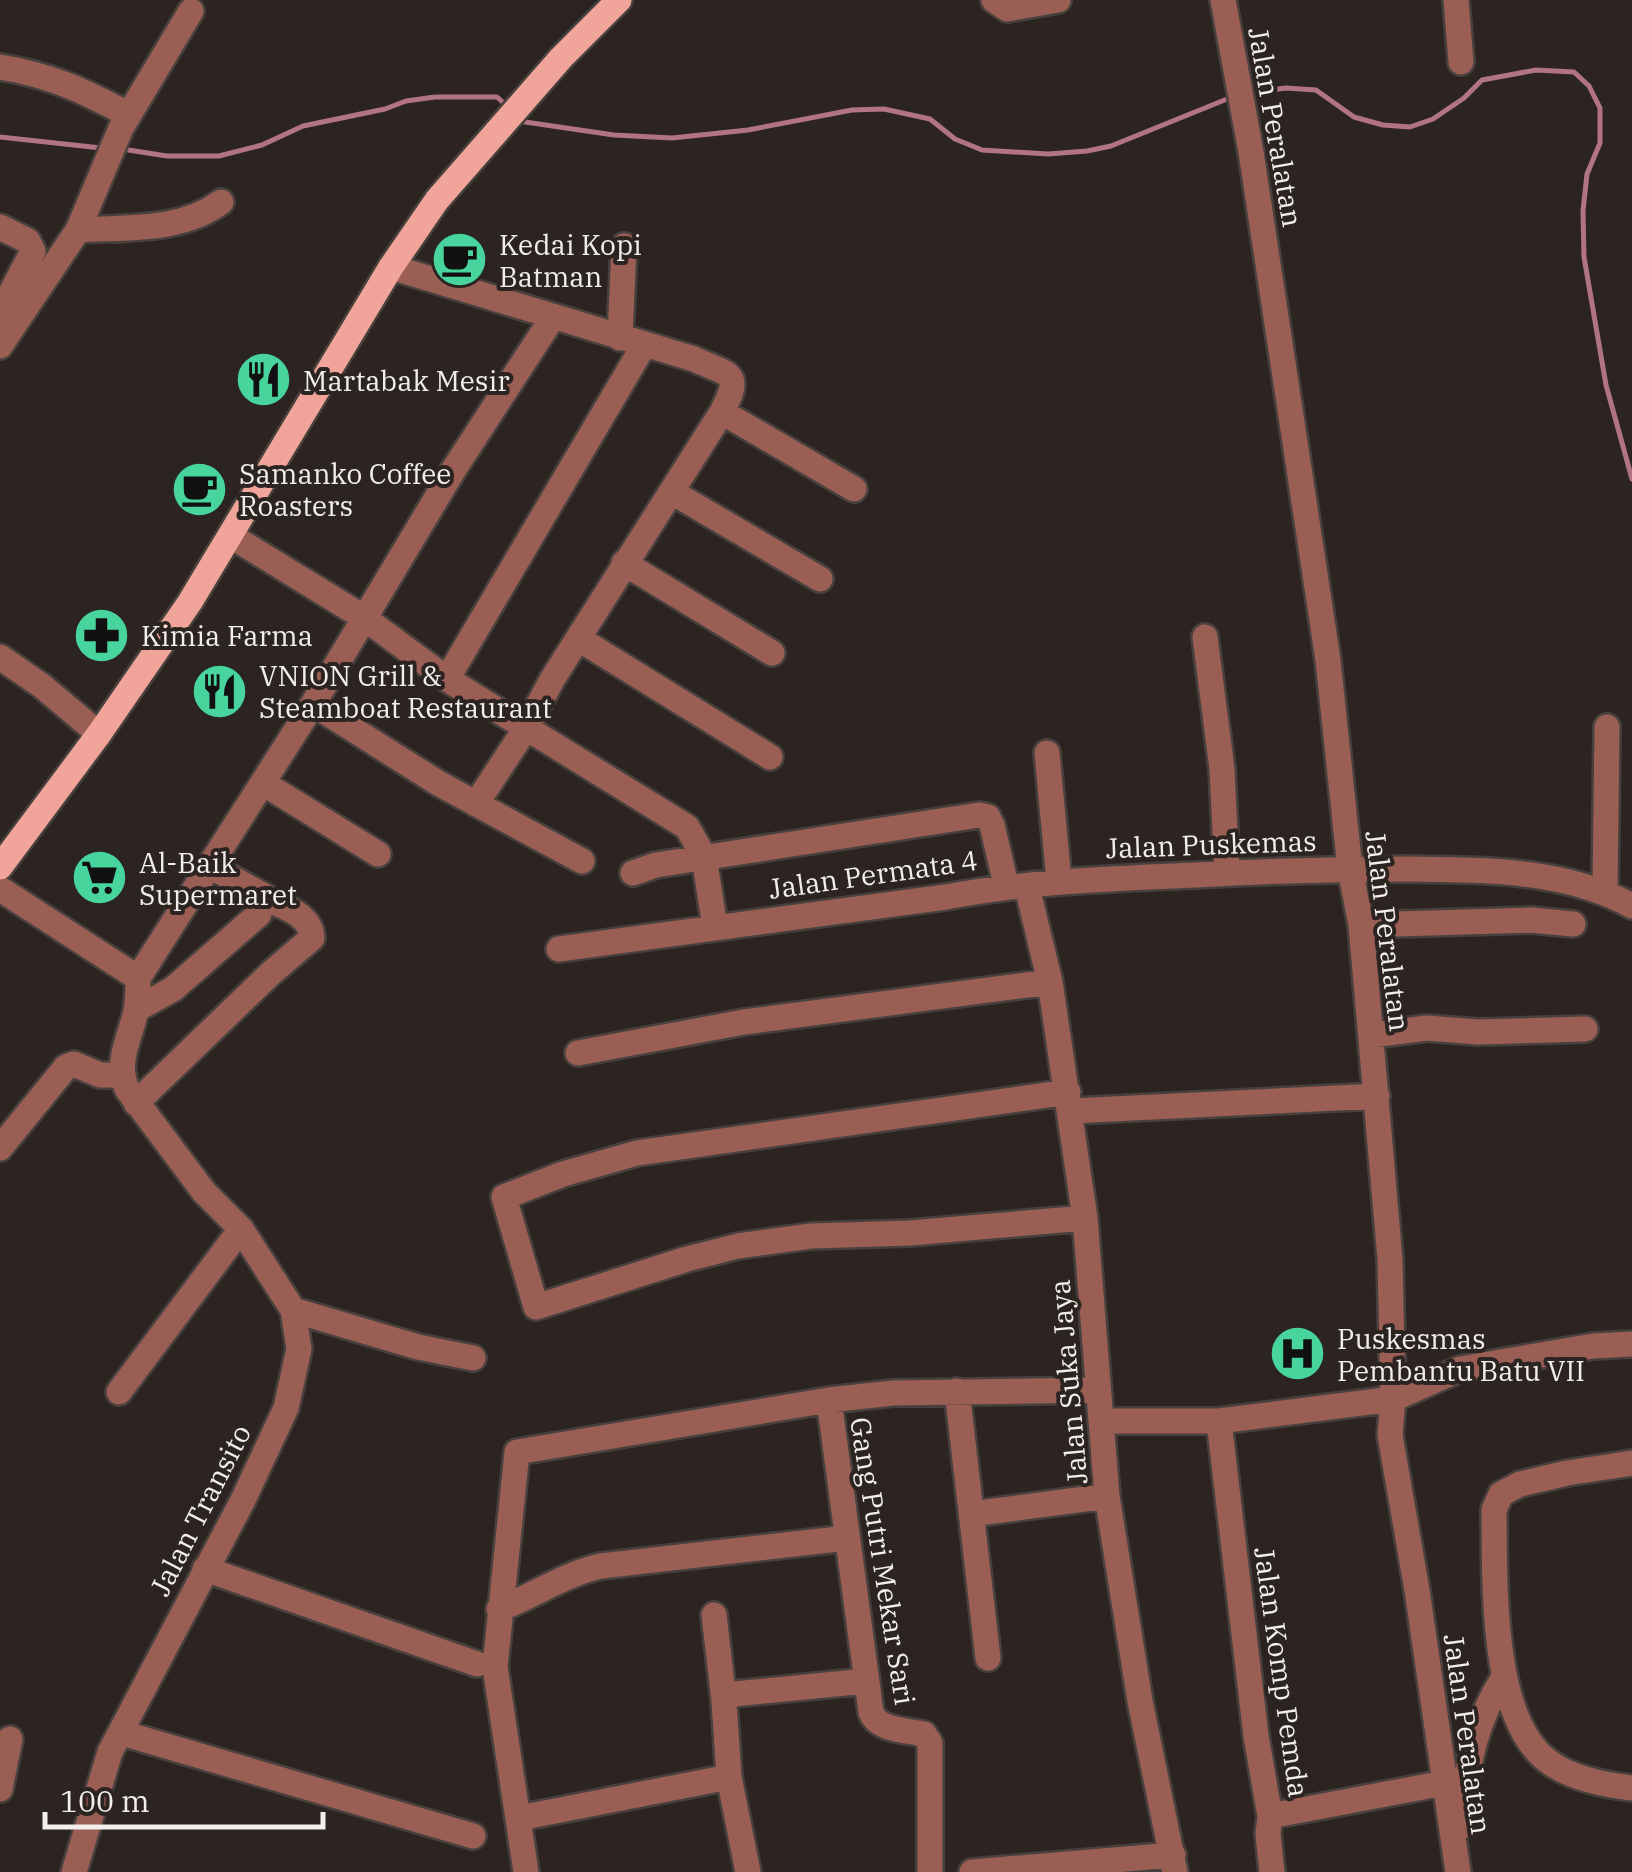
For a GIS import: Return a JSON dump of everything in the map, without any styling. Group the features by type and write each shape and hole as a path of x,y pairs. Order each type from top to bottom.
{"main road":[{"path":"0,867 99,734 231,536 391,268 468,161 618,0"}],"street":[{"path":"994,0 1007,9 1058,0"},
{"name":"Jalan Peralatan","path":"1222,0 1251,152 1328,660 1372,1035 1390,1259 1390,1435 1417,1590 1456,1862"},
{"path":"1456,0 1461,62"},
{"path":"0,346 78,230 129,115 191,11"},
{"path":"0,67 27,70 68,83 129,115"},
{"path":"78,230 176,224 197,218 221,202"},
{"path":"0,227 28,241 33,251 0,314"},
{"path":"447,679 632,341 624,246"},
{"path":"391,268 694,359 730,376 734,390 476,804"},
{"path":"0,1148 66,1067 74,1064 100,1075 121,1075 137,1008 138,978 553,317"},
{"path":"722,412 854,489"},
{"path":"672,492 820,579"},
{"path":"231,536 362,617 447,679 686,826 704,857 715,926"},
{"path":"624,563 772,652"},
{"path":"1204,638 1222,769 1228,873"},
{"path":"579,639 770,757"},
{"path":"0,657 99,734"},
{"path":"312,704 476,804 582,861"},
{"path":"1605,891 1608,727"},
{"path":"1047,753 1059,881"},
{"path":"263,782 378,854"},
{"name":"Jalan Permata 4","path":"558,949 1017,886 992,825 979,814 656,865 633,874"},
{"path":"136,1103 312,938 309,924 291,910 267,905 210,866"},
{"name":"Jalan Puskemas","path":"1017,886 1228,873 1458,870 1560,879 1605,891 1632,906"},
{"name":"Jalan Suka Jaya","path":"1017,886 1050,982 1070,1102 1085,1218 1107,1496 1140,1701 1174,1864"},
{"path":"0,889 138,978"},
{"path":"137,1008 172,989 267,905"},
{"path":"1360,925 1531,920 1573,924"},
{"path":"578,1053 744,1022 1050,982"},
{"path":"1372,1035 1427,1028 1478,1032 1584,1028"},
{"name":"Jalan Transito","path":"83,1870 110,1752 244,1500 286,1408 298,1348 293,1310 241,1229 196,1181 136,1103 121,1075"},
{"path":"1085,1218 910,1233 811,1236 738,1246 687,1258 536,1308 504,1197 563,1174 638,1152 1070,1102 1376,1096"},
{"path":"119,1392 241,1229"},
{"path":"293,1310 418,1348 472,1358"},
{"path":"1102,1421 1219,1421 1392,1398 1460,1369 1593,1346 1632,1344"},
{"path":"526,1872 495,1667 517,1452 829,1400 957,1391 1098,1390"},
{"path":"957,1391 988,1658"},
{"name":"Gang Putri Mekar Sari","path":"829,1400 874,1720 924,1734 930,1743 930,1872"},
{"name":"Jalan Komp Pemda","path":"1219,1421 1256,1736 1270,1816 1444,1783"},
{"path":"1632,1462 1520,1484 1500,1494 1496,1500 1495,1577 1500,1664 1522,1728 1540,1756 1570,1774 1632,1788"},
{"path":"972,1514 1107,1496"},
{"path":"499,1609 531,1597 569,1575 600,1566 847,1538"},
{"path":"204,1570 477,1664"},
{"path":"714,1615 730,1777 748,1872"},
{"path":"1456,1862 1471,1746 1486,1704 1504,1677"},
{"path":"724,1701 734,1694 866,1680"},
{"path":"122,1733 472,1836"},
{"path":"0,1749 10,1739 0,1789"},
{"path":"518,1818 730,1777"},
{"path":"1270,1816 1272,1872"},
{"path":"972,1872 1174,1864"}],"waterway":[{"path":"1248,93 1286,88 1316,90 1354,117 1410,127 1433,119 1482,80 1536,70 1574,72 1589,86 1600,108 1600,143 1587,174 1584,257 1606,385 1632,479"},
{"path":"122,149 167,156 219,156 262,145 303,126 435,97 497,97 508,107"},
{"path":"520,118 525,122 614,135 672,138 748,130 852,110 884,109 930,119 955,139 982,150 1048,154 1111,146 1232,97"},
{"path":"0,137 101,148"}],"place":[{"name":"Kedai Kopi Batman","path":"460,260"},
{"name":"Martabak Mesir","path":"264,380"},
{"name":"Samanko Coffee Roasters","path":"200,489"},
{"name":"Kimia Farma","path":"102,635"},
{"name":"VNION Grill & Steamboat Restaurant","path":"220,691"},
{"name":"Al-Baik Supermaret","path":"100,878"},
{"name":"Puskesmas Pembantu Batu VII","path":"1298,1354"}]}
